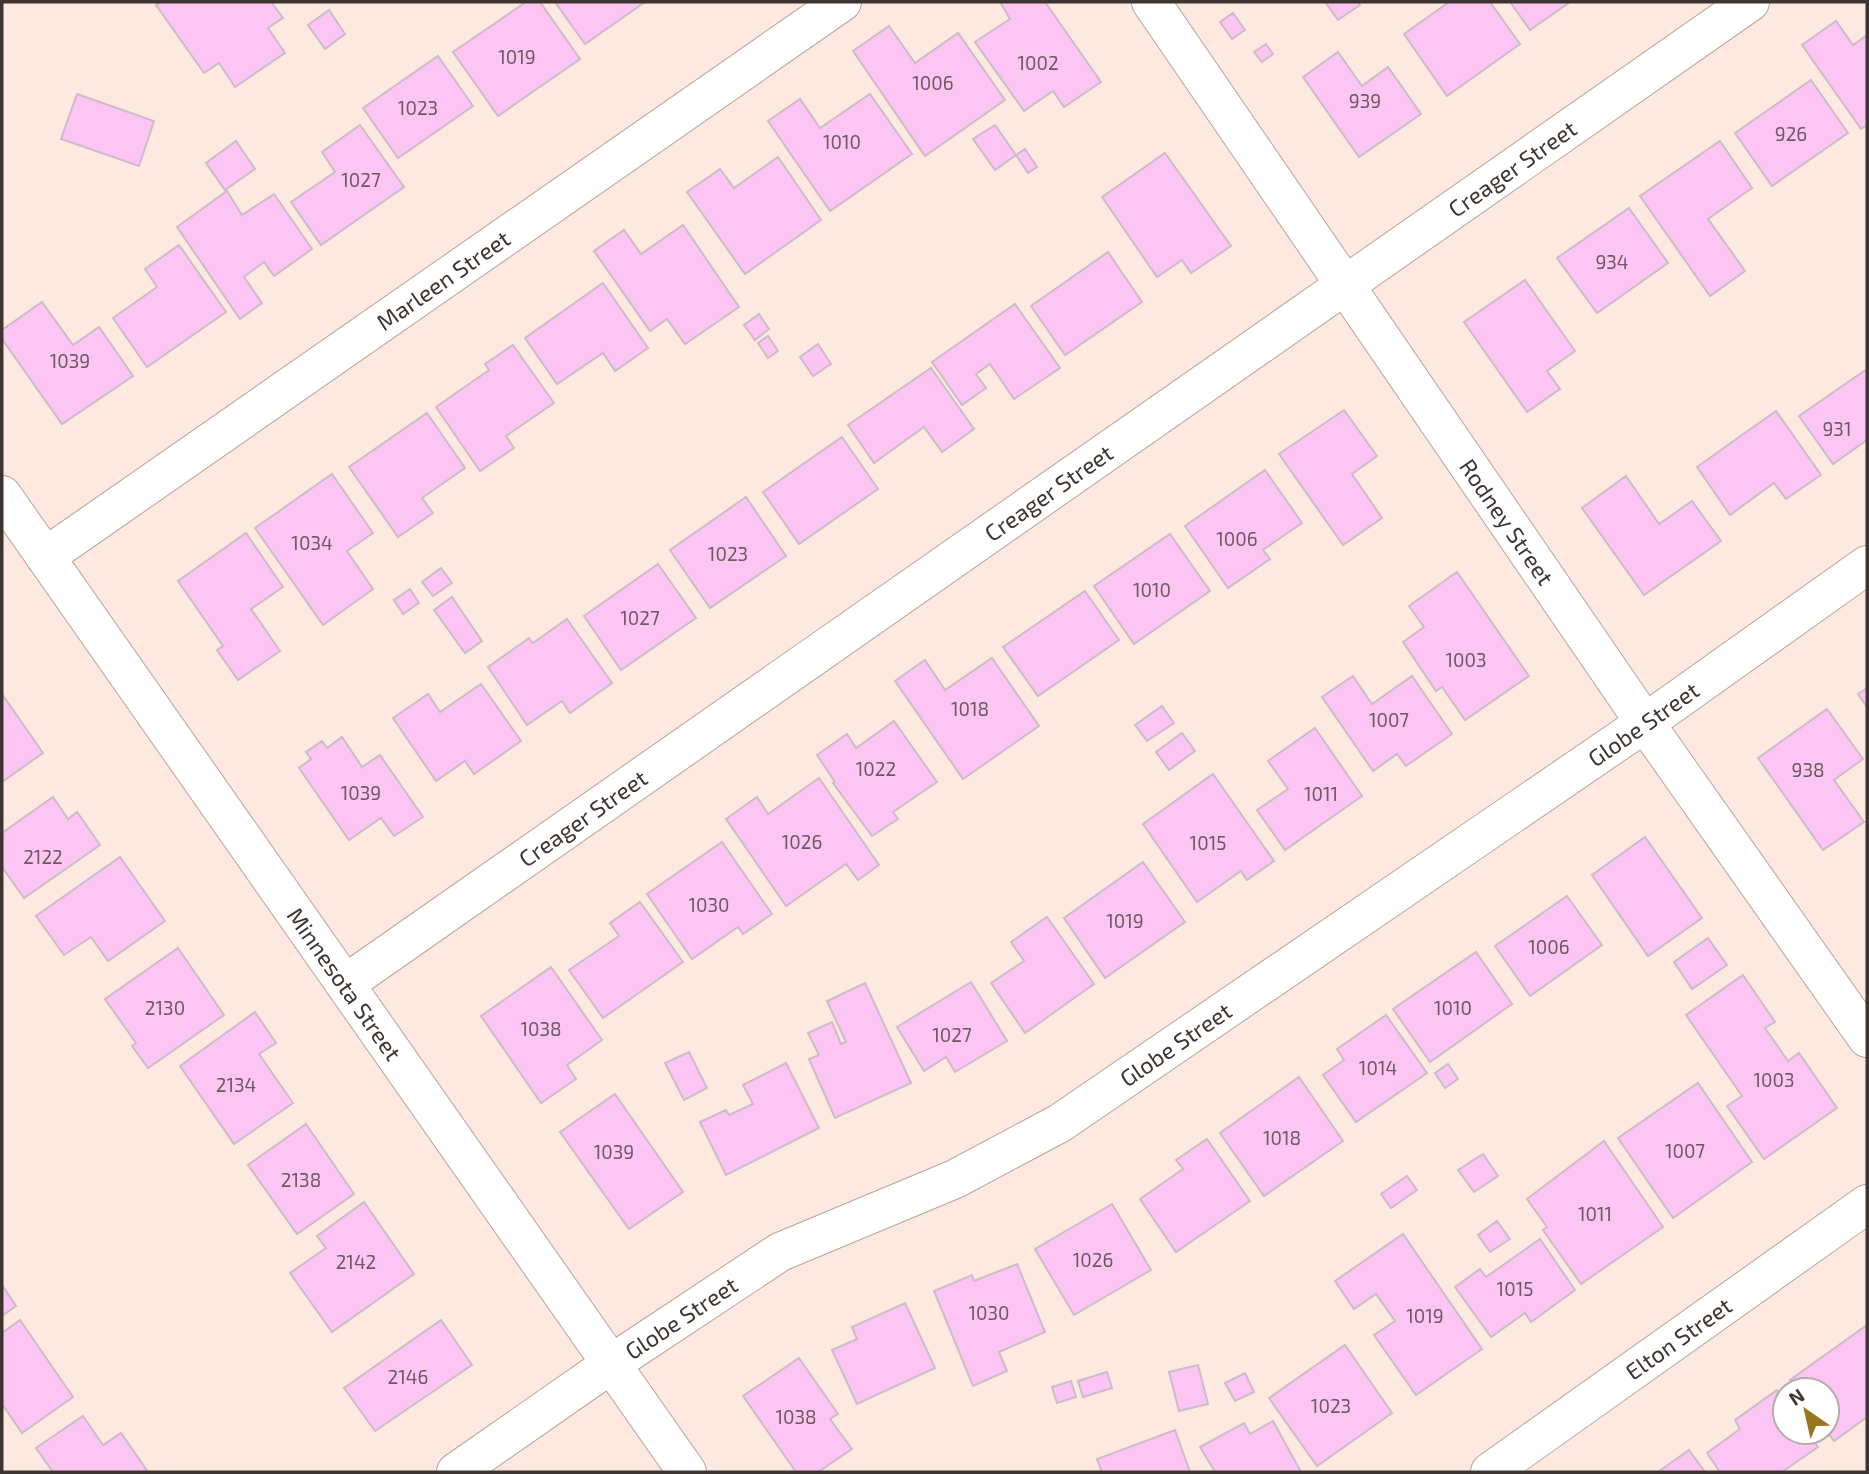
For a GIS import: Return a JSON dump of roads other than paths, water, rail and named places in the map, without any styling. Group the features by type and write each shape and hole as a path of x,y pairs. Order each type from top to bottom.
{"street":[{"name":"Marleen Street","path":"45,557 842,2"},
{"name":"Rodney Street","path":"1151,2 1645,723 1867,1038"},
{"name":"Creager Street","path":"345,984 1750,2"},
{"name":"Minnesota Street","path":"2,495 687,1472"},
{"name":"Globe Street","path":"456,1472 611,1364 780,1252 955,1179 1060,1123 1645,723 1867,565"},
{"name":"Elton Street","path":"1490,1472 1867,1204"}]}
